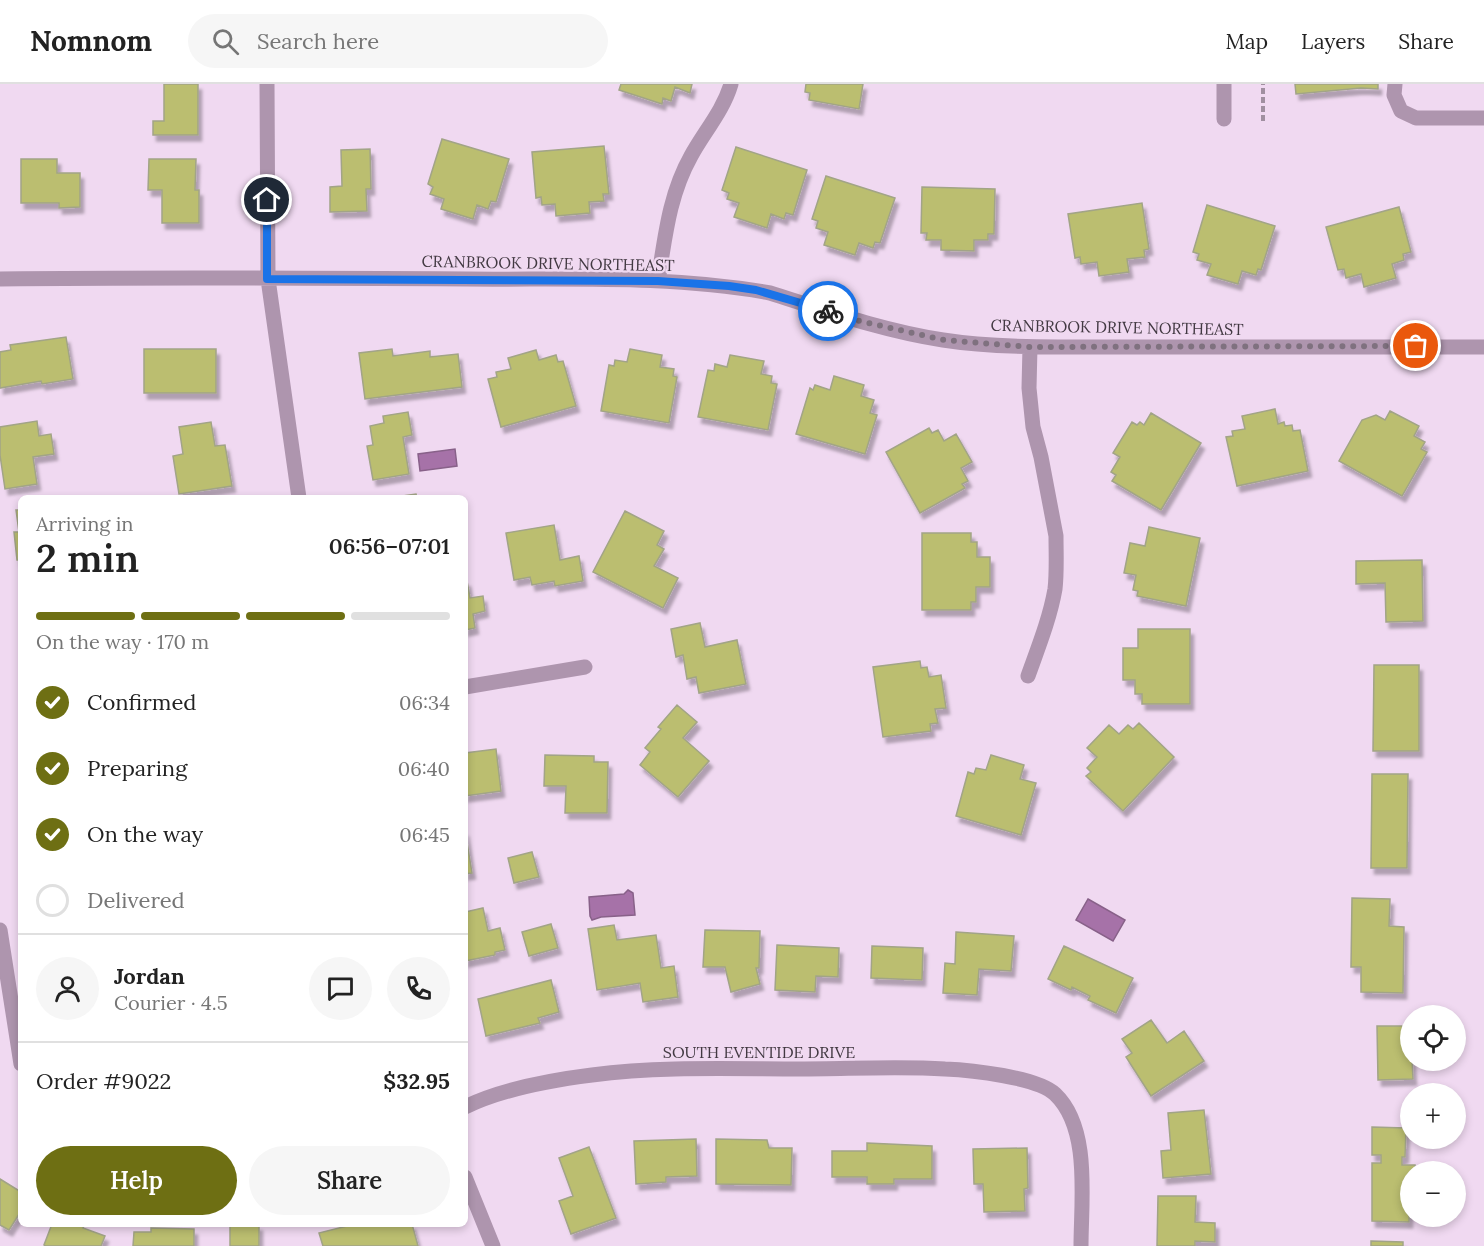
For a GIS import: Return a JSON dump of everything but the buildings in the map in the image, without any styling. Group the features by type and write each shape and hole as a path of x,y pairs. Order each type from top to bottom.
{"street":[{"path":"267,84 267,279 299,495"},
{"path":"658,281 668,213 690,158 726,101 731,84"},
{"path":"1224,84 1224,119"},
{"path":"1395,84 1394,95 1401,111 1416,118 1484,118"},
{"name":"CRANBROOK DRIVE NORTHEAST","path":"0,279 658,281 729,286 770,293 855,320 944,340 1030,347 1484,347"},
{"path":"1028,676 1055,589 1056,555 1056,536 1032,420 1029,388 1030,347"},
{"path":"468,686 585,667"},
{"path":"0,930 18,1045"},
{"name":"SOUTH EVENTIDE DRIVE","path":"468,1106 507,1093 560,1080 674,1069 943,1069 991,1074 1037,1084 1054,1093 1071,1119 1078,1138 1082,1173 1081,1246"},
{"path":"468,1185 493,1246"}],"path":[{"path":"1263,84 1263,121"}],"shaded area":[{"path":"455,449 457,466 420,471 418,454"},
{"path":"628,890 633,893 635,915 601,917 592,920 589,897 624,894"},
{"path":"1088,899 1125,920 1113,941 1076,920"}],"way so far":[{"path":"828,311 855,320 944,340 1030,347 1416,346"}],"route":[{"path":"267,200 267,279 658,281 756,290 828,311"}]}
